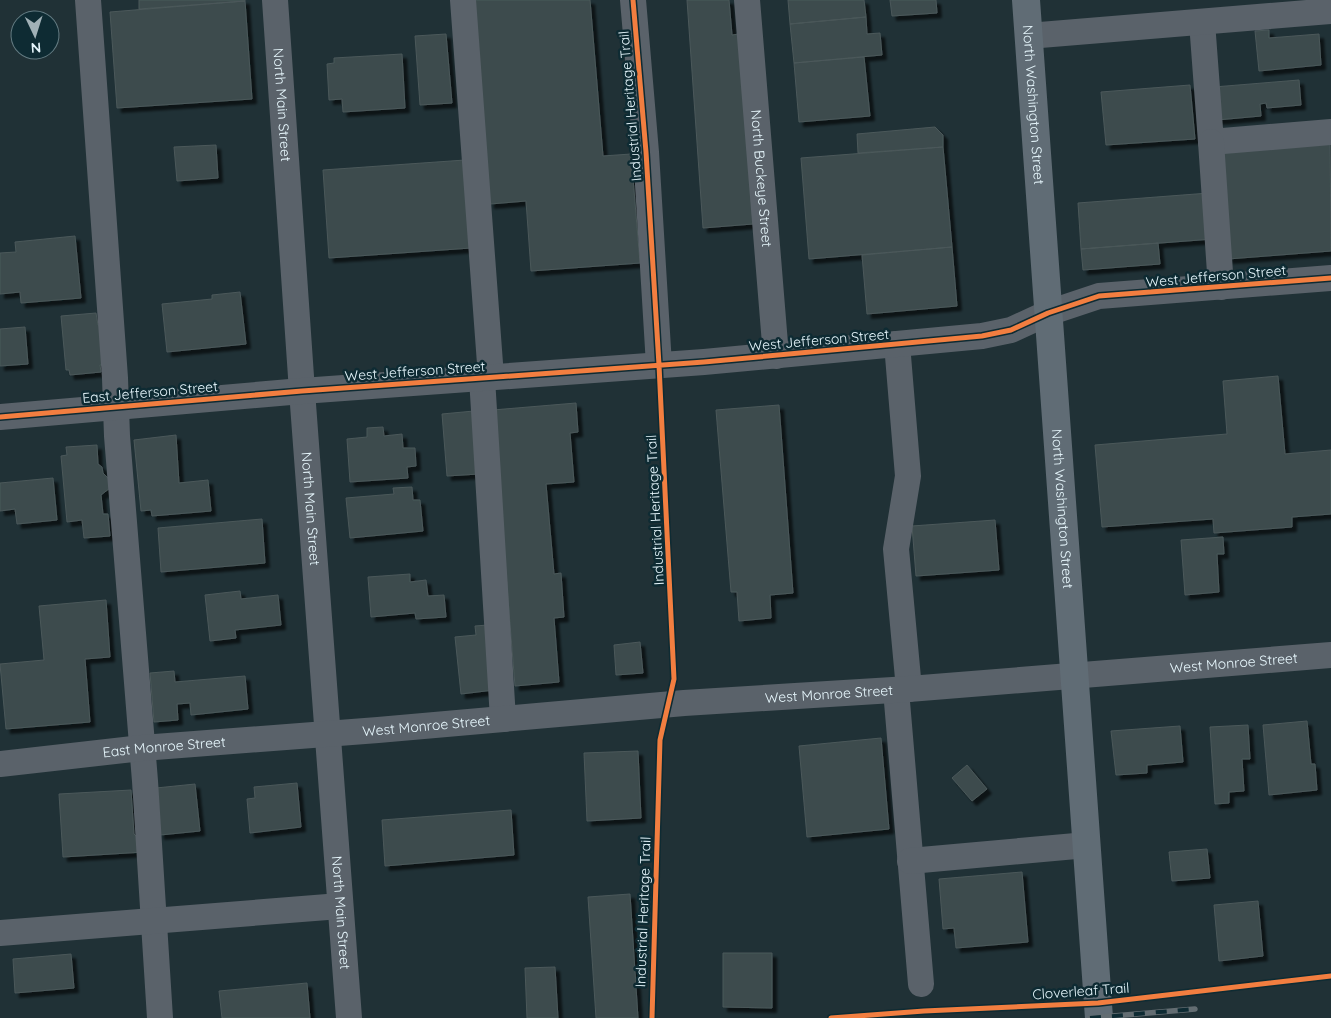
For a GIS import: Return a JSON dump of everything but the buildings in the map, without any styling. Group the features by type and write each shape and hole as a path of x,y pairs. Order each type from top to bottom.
{"main road":[{"name":"North Washington Street","path":"1026,0 1100,1018"}],"street":[{"path":"88,0 115,368 115,406 155,920 160,1018"},
{"name":"North Main Street","path":"275,0 348,1018"},
{"path":"464,0 487,378 503,719"},
{"name":"Industrial Heritage Trail","path":"633,0 646,152 659,365"},
{"name":"North Buckeye Street","path":"747,0 776,356"},
{"path":"1028,36 1331,11"},
{"path":"1202,22 1221,287"},
{"path":"1211,142 1331,132"},
{"name":"West Jefferson Street","path":"302,390 776,356 982,336 1011,330 1048,313 1100,296 1331,278"},
{"path":"897,344 908,476 896,549 910,860 921,984"},
{"name":"East Jefferson Street","path":"0,416 302,390"},
{"name":"West Monroe Street","path":"328,733 684,703 903,689 1331,655"},
{"name":"East Monroe Street","path":"0,764 142,748 328,733"},
{"path":"910,860 1087,845"},
{"path":"0,933 340,906"}],"railway":[{"path":"1090,1018 1195,1009"}],"cycle path":[{"path":"633,0 646,152 659,365 674,679 660,740 652,1018"},
{"path":"0,417 302,391 704,362 982,336 1011,330 1048,313 1099,296 1331,278"},
{"name":"Cloverleaf Trail","path":"831,1018 924,1011 1098,1003 1331,976"}]}
